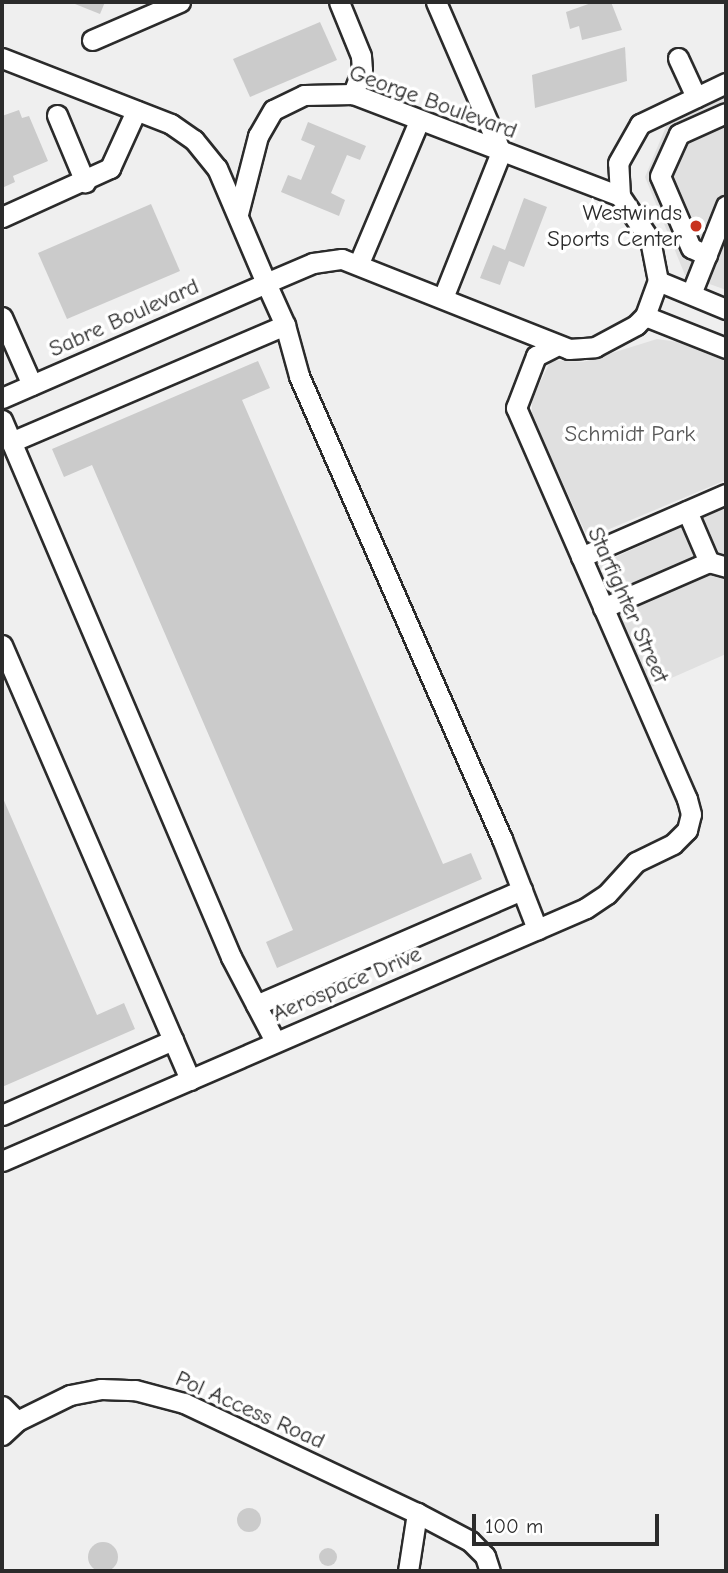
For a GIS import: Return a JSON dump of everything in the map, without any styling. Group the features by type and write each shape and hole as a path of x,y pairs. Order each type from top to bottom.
{"street":[{"path":"92,40 180,2"},
{"path":"339,2 358,44 362,70 353,94"},
{"path":"436,2 501,152 443,298"},
{"path":"2,58 171,124 194,140 217,168 285,325 299,376 537,929"},
{"path":"678,58 696,97"},
{"path":"691,294 669,274 654,251 642,224 620,196 618,163 632,134 650,118 726,84"},
{"name":"George Boulevard","path":"238,215 258,136 273,110 304,95 353,94 620,196"},
{"path":"2,218 85,182 110,168 136,111"},
{"path":"707,255 691,248 660,176 679,134 726,113"},
{"path":"57,115 85,182"},
{"path":"359,264 419,121"},
{"path":"691,294 726,206"},
{"path":"617,338 645,316 658,281 654,251"},
{"path":"266,283 328,260 359,264 554,347 582,349 617,338 680,330"},
{"path":"658,281 726,309"},
{"name":"Sabre Boulevard","path":"2,398 266,283"},
{"path":"645,316 726,348"},
{"path":"2,317 32,385"},
{"path":"11,442 285,325"},
{"name":"Starfighter Street","path":"554,347 536,356 516,408 687,799 690,822"},
{"path":"2,420 256,1005 275,1041"},
{"path":"581,557 726,494"},
{"path":"603,608 718,564 687,511"},
{"path":"2,645 190,1080"},
{"name":"Aerospace Drive","path":"2,1161 599,901 636,862 682,837 690,822"},
{"path":"256,1005 522,890"},
{"path":"2,1115 173,1040"},
{"name":"Pol Access Road","path":"2,1435 17,1421 71,1395 101,1389 135,1390 184,1403 408,1509 475,1545"},
{"path":"2,1406 17,1421"},
{"path":"408,1509 408,1571"},
{"path":"475,1545 477,1571"},
{"path":"475,1545 490,1571"}],"shaded area":[{"path":"2,2 726,2 726,1571 2,1571"}],"green space":[{"name":"Westwinds Sports Center","path":"726,96 726,290 685,275 645,177 668,122"},
{"name":"Schmidt Park","path":"657,339 685,343 726,360 726,480 588,538 532,416 532,399 551,360 583,362"},
{"name":"Schmidt Park","path":"726,507 726,654 651,687 598,565"}],"building":[{"path":"70,2 105,2 100,14"},
{"path":"594,2 611,2 622,30 582,40 579,26 570,29 566,12"},
{"path":"320,22 337,60 250,97 233,59"},
{"path":"625,47 627,81 535,108 532,75"},
{"path":"19,110 22,118 29,116 48,161 13,176 15,182 2,188 2,116"},
{"path":"308,122 366,146 360,160 347,155 331,193 345,200 339,216 281,192 288,175 301,180 315,146 301,140"},
{"path":"524,198 547,207 524,267 509,261 500,285 480,278 493,245 505,250"},
{"path":"151,204 180,271 67,319 38,253"},
{"path":"258,361 270,388 242,400 443,864 471,853 482,879 277,968 266,942 293,930 92,465 64,477 52,449"},
{"path":"2,796 97,1015 124,1003 135,1029 2,1087"},
{"path":"249,1508 258,1511 261,1520 258,1529 249,1532 240,1529 237,1520 240,1511"},
{"path":"103,1542 113,1547 118,1557 113,1567 103,1572 93,1567 88,1557 93,1547"},
{"path":"328,1548 334,1551 337,1557 334,1563 328,1566 322,1563 319,1557 322,1551"}],"place":[{"name":"Westwinds Sports Center","path":"696,226"}]}
